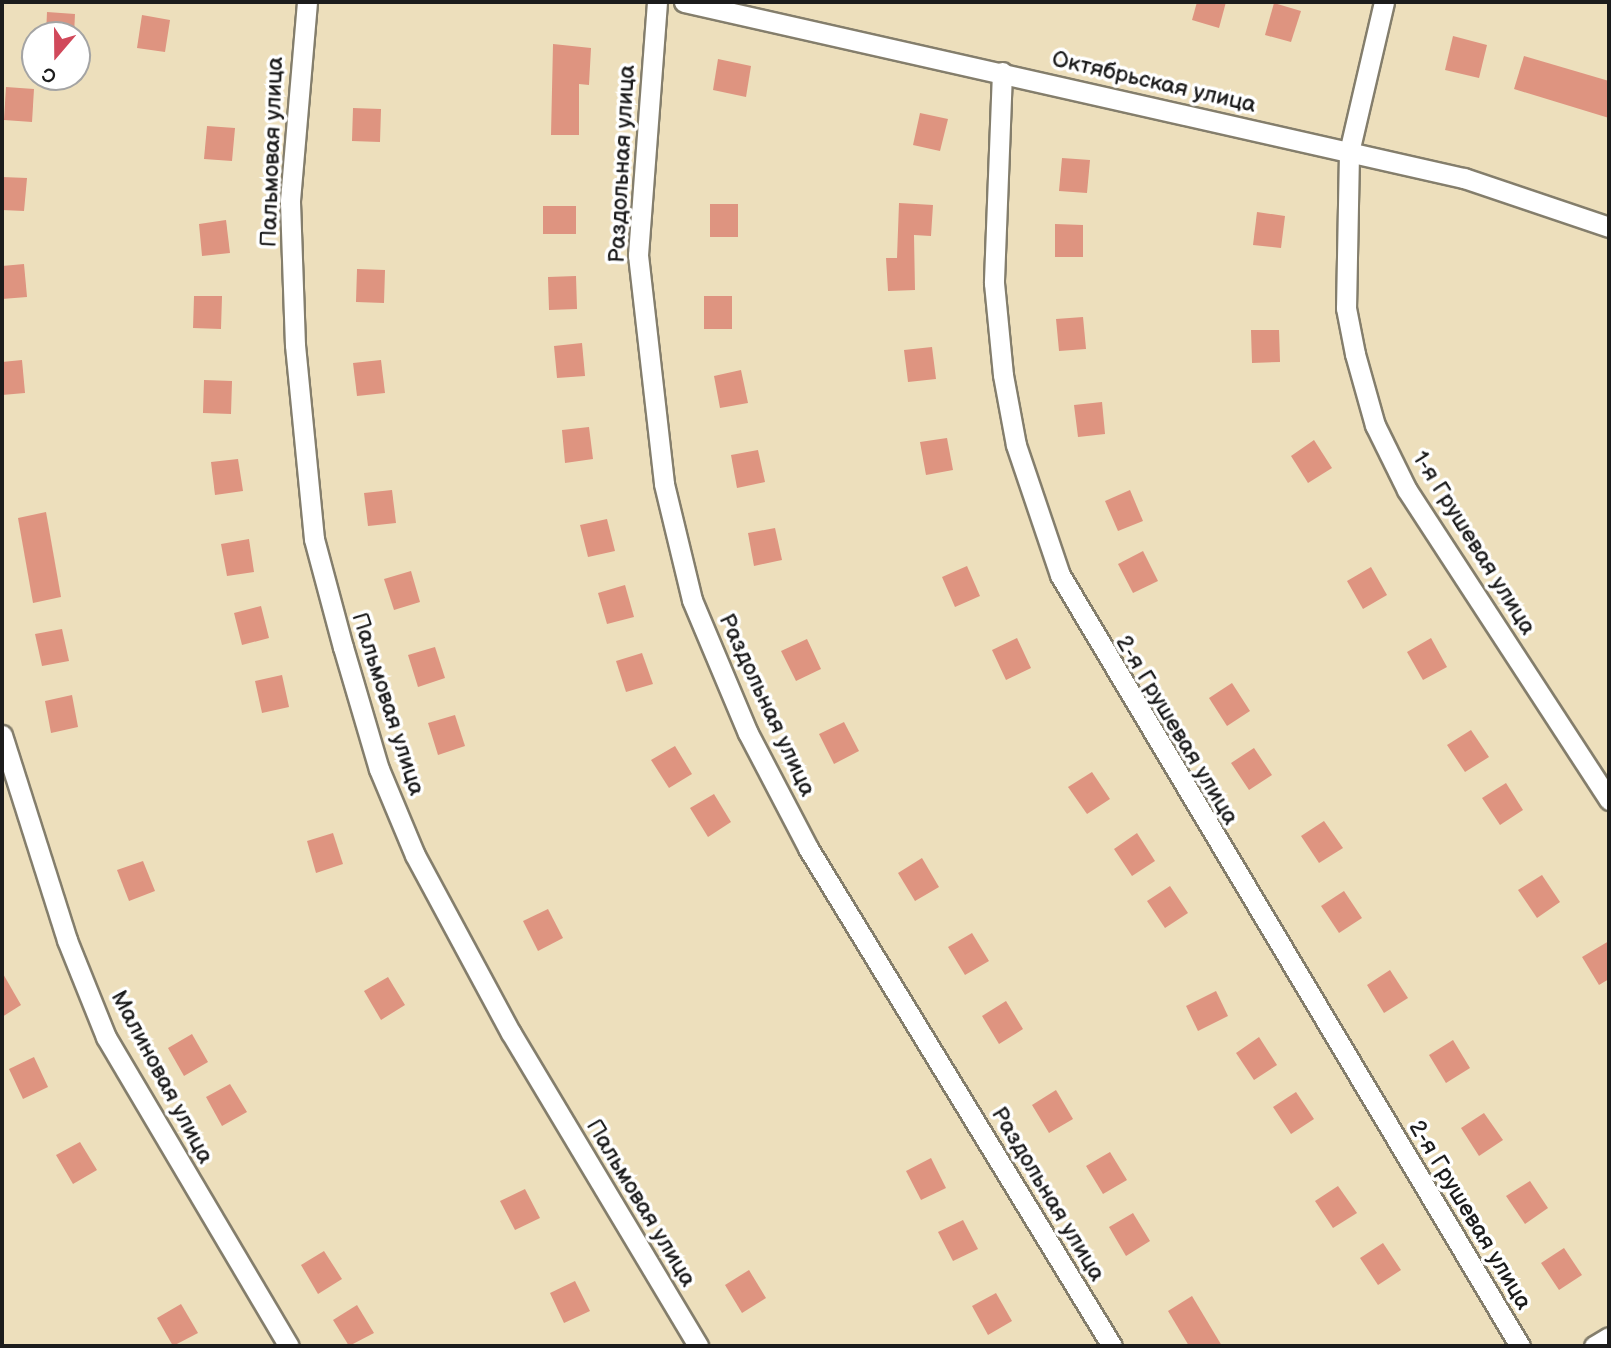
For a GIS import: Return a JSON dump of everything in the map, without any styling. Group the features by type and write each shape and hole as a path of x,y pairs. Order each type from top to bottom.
{"street":[{"name":"Пальмовая улица","path":"307,2 290,202 295,345 314,539 346,659 379,769 415,855 512,1033 698,1346"},
{"name":"Раздольная улица","path":"657,2 638,255 664,484 692,600 748,733 808,848 1112,1346"},
{"name":"Октябрьская улица","path":"684,2 1464,178 1609,227"},
{"name":"1-я Грушевая улица","path":"1384,2 1349,153 1346,308 1375,425 1407,490 1609,800"},
{"name":"2-я Грушевая улица","path":"1002,72 994,283 1003,374 1016,445 1060,575 1520,1346"},
{"name":"Малиновая улица","path":"2,735 63,927 106,1037 289,1346"},
{"path":"1594,1346 1609,1337"}],"building":[{"path":"1197,2 1226,2 1219,28 1192,20"},
{"path":"1274,3 1301,11 1291,42 1265,35"},
{"path":"47,12 75,14 75,21 47,21"},
{"path":"142,15 170,20 165,52 137,48"},
{"path":"1453,36 1487,45 1479,78 1445,70"},
{"path":"553,44 591,48 589,85 579,84 579,135 551,135"},
{"path":"1524,56 1609,81 1609,118 1514,89"},
{"path":"718,59 751,66 746,97 713,90"},
{"path":"6,87 34,91 32,122 4,120"},
{"path":"353,108 381,109 380,142 352,141"},
{"path":"920,113 948,119 940,151 913,145"},
{"path":"207,126 235,128 232,161 204,159"},
{"path":"1062,158 1090,160 1087,193 1059,191"},
{"path":"2,177 27,178 24,211 2,210"},
{"path":"899,203 933,205 931,236 914,235 915,290 888,291 886,258 897,258"},
{"path":"710,204 738,204 738,237 710,237"},
{"path":"543,206 576,206 576,234 543,234"},
{"path":"1257,212 1285,216 1281,248 1253,245"},
{"path":"226,220 230,253 202,256 199,224"},
{"path":"1055,224 1083,225 1083,257 1055,257"},
{"path":"24,264 27,297 2,299 2,266"},
{"path":"357,269 385,270 384,303 356,302"},
{"path":"576,276 577,309 549,310 548,277"},
{"path":"194,296 222,296 221,329 193,328"},
{"path":"704,296 732,296 732,329 704,329"},
{"path":"1083,317 1086,349 1059,351 1056,319"},
{"path":"1251,330 1279,330 1280,362 1252,363"},
{"path":"582,343 585,376 557,378 554,346"},
{"path":"932,347 936,379 908,382 904,350"},
{"path":"22,360 25,393 2,395 2,362"},
{"path":"381,360 385,393 357,396 353,363"},
{"path":"741,370 748,403 720,408 714,376"},
{"path":"204,380 232,381 231,414 203,413"},
{"path":"1102,402 1105,434 1078,437 1074,405"},
{"path":"589,427 593,459 565,463 562,430"},
{"path":"947,438 953,470 926,475 920,442"},
{"path":"1314,440 1332,468 1308,483 1291,456"},
{"path":"758,450 765,482 737,488 731,455"},
{"path":"238,459 243,491 215,495 211,462"},
{"path":"392,490 396,523 368,526 364,493"},
{"path":"1130,490 1143,521 1118,531 1105,501"},
{"path":"46,512 61,597 33,603 18,518"},
{"path":"607,519 615,551 588,557 580,525"},
{"path":"775,528 782,560 754,566 748,533"},
{"path":"249,539 254,572 227,576 221,544"},
{"path":"1143,551 1158,581 1133,593 1118,564"},
{"path":"967,566 980,596 955,607 942,577"},
{"path":"1371,567 1387,595 1363,609 1347,581"},
{"path":"411,571 420,602 394,610 384,579"},
{"path":"625,585 634,617 607,624 598,593"},
{"path":"261,606 269,638 242,645 234,613"},
{"path":"62,629 69,661 42,666 35,634"},
{"path":"1017,638 1031,668 1006,680 992,650"},
{"path":"1431,638 1447,667 1423,680 1407,652"},
{"path":"807,639 821,669 796,681 781,651"},
{"path":"435,647 445,678 418,687 408,655"},
{"path":"642,653 653,684 626,692 616,661"},
{"path":"282,675 289,707 262,713 255,681"},
{"path":"1232,683 1250,711 1227,726 1209,698"},
{"path":"72,695 78,727 51,733 45,701"},
{"path":"455,715 465,746 438,755 428,723"},
{"path":"844,722 859,751 834,764 819,734"},
{"path":"1471,730 1489,757 1465,772 1447,745"},
{"path":"675,746 692,774 669,788 651,760"},
{"path":"1254,748 1272,775 1249,790 1231,763"},
{"path":"1092,772 1110,799 1087,814 1068,787"},
{"path":"1506,783 1523,810 1500,825 1482,798"},
{"path":"714,794 731,822 708,837 690,808"},
{"path":"1324,821 1343,848 1319,863 1301,836"},
{"path":"333,833 343,864 316,873 307,841"},
{"path":"1137,833 1155,861 1132,876 1114,849"},
{"path":"922,858 939,887 915,901 898,873"},
{"path":"143,861 155,891 129,901 117,870"},
{"path":"1542,875 1560,902 1537,918 1518,890"},
{"path":"1170,886 1188,913 1165,928 1147,901"},
{"path":"1344,891 1362,918 1339,933 1321,906"},
{"path":"548,909 563,938 538,951 523,921"},
{"path":"972,933 989,961 965,975 948,947"},
{"path":"1609,941 1609,979 1599,985 1582,957"},
{"path":"1390,970 1408,998 1384,1013 1367,985"},
{"path":"2,972 21,1005 2,1017"},
{"path":"388,977 405,1005 381,1020 364,991"},
{"path":"1216,991 1228,1016 1198,1031 1186,1006"},
{"path":"1006,1001 1023,1029 999,1044 982,1016"},
{"path":"192,1034 208,1062 184,1076 168,1048"},
{"path":"1259,1037 1277,1065 1254,1080 1236,1053"},
{"path":"1453,1040 1470,1068 1446,1083 1429,1055"},
{"path":"34,1057 48,1087 23,1099 9,1069"},
{"path":"230,1084 247,1112 222,1126 206,1097"},
{"path":"1056,1090 1073,1119 1049,1133 1032,1105"},
{"path":"1296,1092 1314,1119 1291,1134 1273,1107"},
{"path":"1484,1113 1503,1140 1479,1156 1461,1128"},
{"path":"80,1142 97,1170 73,1184 56,1155"},
{"path":"1110,1152 1127,1180 1103,1194 1086,1166"},
{"path":"931,1158 946,1188 921,1200 906,1171"},
{"path":"1530,1181 1548,1208 1525,1224 1506,1196"},
{"path":"1338,1186 1357,1213 1333,1228 1315,1201"},
{"path":"525,1189 540,1218 515,1230 500,1201"},
{"path":"1133,1213 1150,1241 1126,1256 1109,1227"},
{"path":"963,1220 978,1249 953,1261 938,1232"},
{"path":"1383,1243 1401,1270 1378,1285 1360,1258"},
{"path":"1564,1248 1582,1275 1559,1290 1541,1263"},
{"path":"324,1251 342,1279 318,1294 301,1265"},
{"path":"749,1270 766,1298 742,1313 725,1285"},
{"path":"575,1281 590,1311 564,1323 550,1293"},
{"path":"996,1293 1012,1321 988,1335 972,1306"},
{"path":"1192,1296 1222,1346 1189,1346 1168,1311"},
{"path":"181,1304 198,1333 173,1346 157,1318"},
{"path":"357,1305 374,1333 349,1346 333,1320"}]}
